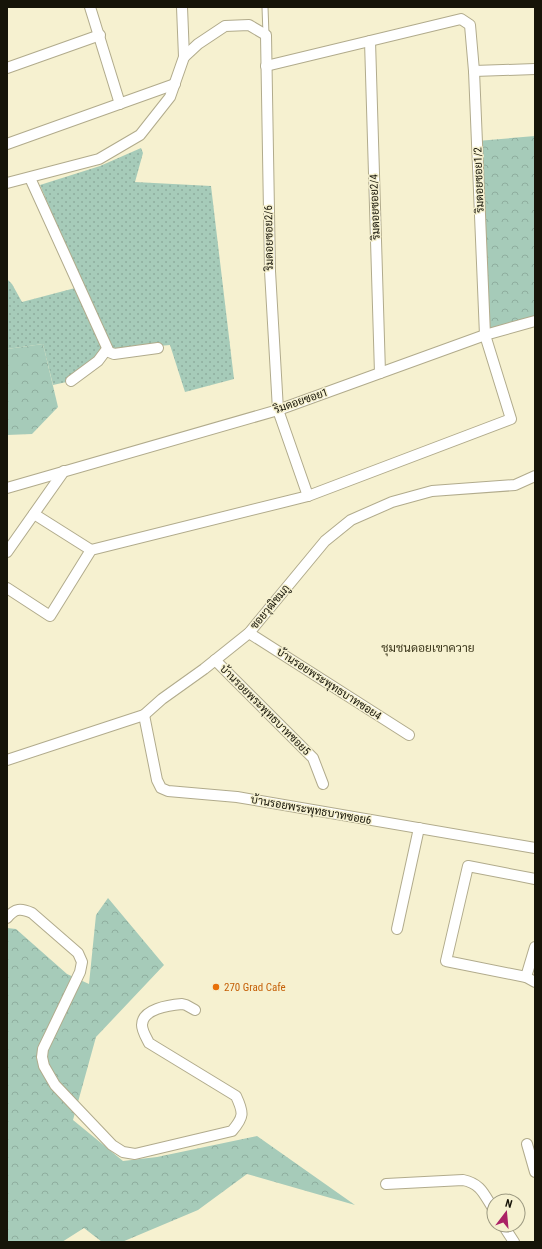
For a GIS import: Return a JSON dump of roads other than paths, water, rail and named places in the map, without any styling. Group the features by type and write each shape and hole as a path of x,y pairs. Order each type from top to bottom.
{"street":[{"path":"90,7 120,104"},
{"path":"7,183 99,159 140,135 170,97 184,57 182,7"},
{"name":"ริมดอยซอย1/2","path":"308,496 511,419 485,335 474,71 470,25 460,19 370,41"},
{"path":"184,57 198,44 225,26 250,25 266,35"},
{"name":"ริมดอยซอย2/6","path":"266,35 270,271 278,410 308,496"},
{"path":"7,68 100,36"},
{"path":"266,66 370,41"},
{"name":"ริมดอยซอย2/4","path":"370,41 380,373"},
{"path":"474,71 535,70"},
{"path":"7,144 175,84"},
{"path":"30,178 107,349 114,354 158,348"},
{"name":"ริมดอยซอย1","path":"7,488 278,410 485,335 535,321"},
{"path":"71,381 98,361 107,349"},
{"path":"7,552 64,471"},
{"name":"ซอยวุฒิชมภู","path":"7,760 144,715 162,699 204,669 249,632 326,541 351,520 392,502 432,491 515,485 535,476"},
{"path":"7,588 50,616 91,550 308,496"},
{"path":"34,514 91,550"},
{"name":"บ้านรอยพระพุทธบาทซอย4","path":"249,632 409,735"},
{"name":"บ้านรอยพระพุทธบาทซอย5","path":"214,660 313,758 323,784"},
{"name":"บ้านรอยพระพุทธบาทซอย6","path":"144,715 155,773 161,788 168,792 237,797 535,848"},
{"path":"397,929 419,828"},
{"path":"535,879 468,866 446,961 526,977 535,982"},
{"path":"7,918 16,910 23,909 28,911 78,953 82,962 80,972 43,1049 42,1057 44,1066 55,1085 112,1145 123,1152 135,1154 232,1132 240,1122 242,1108 236,1096 149,1043 143,1032 142,1023 146,1015 154,1010 182,1004 195,1010"},
{"path":"526,977 535,947"},
{"path":"527,1144 535,1172"},
{"path":"386,1184 463,1180 472,1182 479,1186 486,1197"},
{"path":"508,1233 514,1242"}],"lane":[{"path":"265,7 266,35"}],"place":[{"name":"270 Grad Cafe","path":"216,987"}],"district":[{"name":"ชุมชนดอยเขาควาย","path":"428,648"}]}
